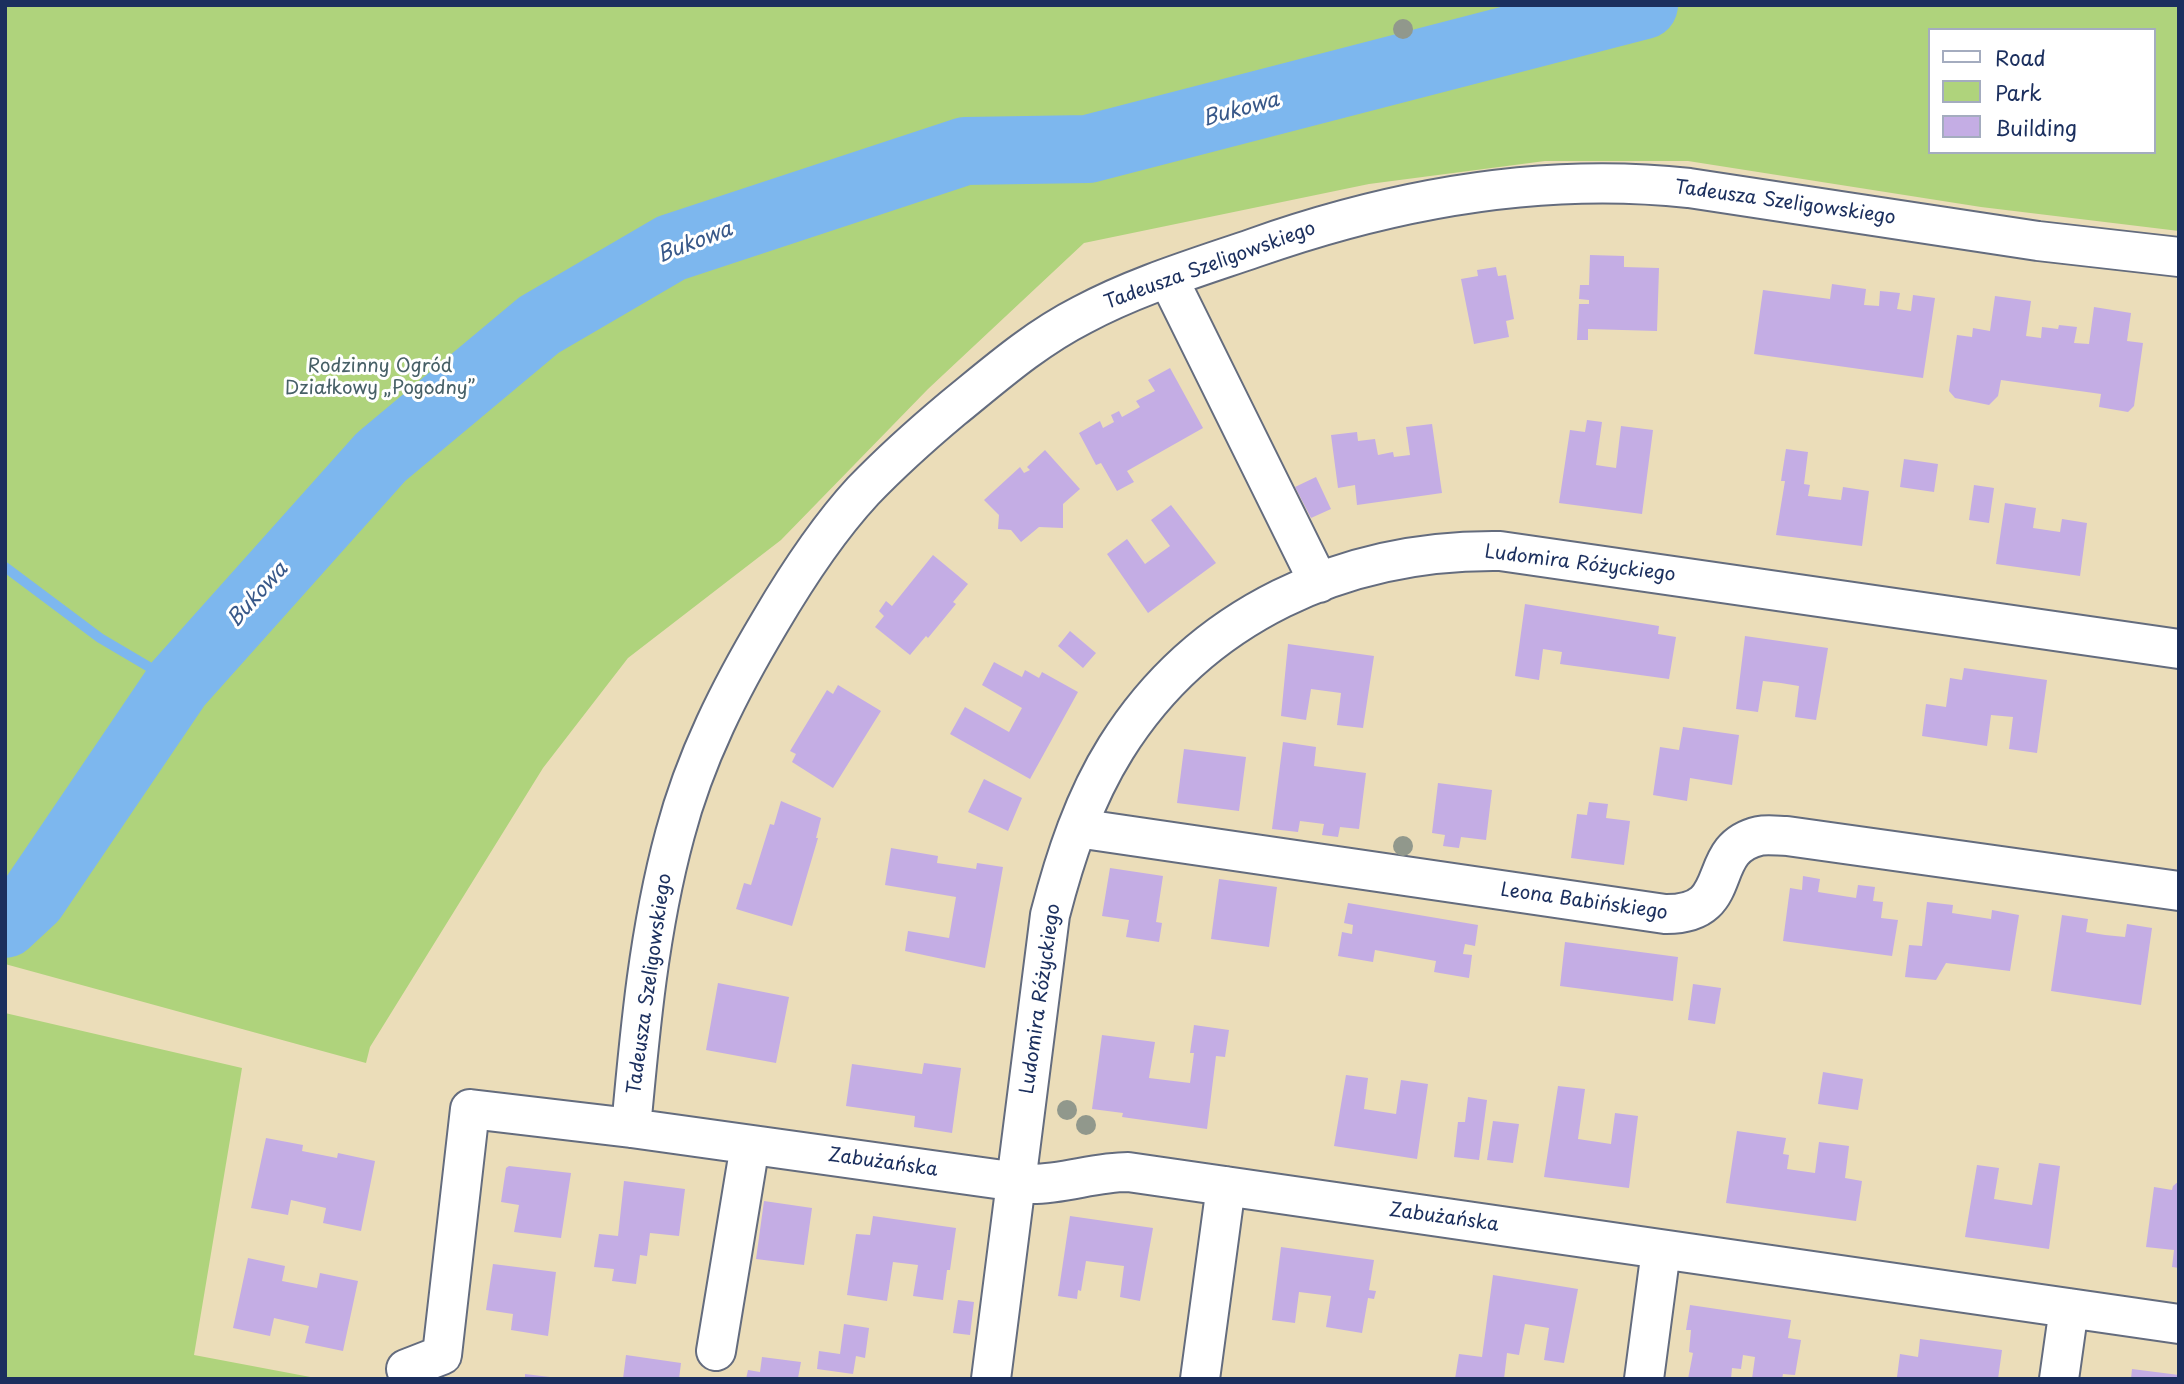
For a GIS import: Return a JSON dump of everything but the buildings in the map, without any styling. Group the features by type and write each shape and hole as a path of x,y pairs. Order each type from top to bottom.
{"street":[{"name":"Tadeusza Szeligowskiego","path":"631,1128 643,1003 658,906 676,828 713,726 745,663 790,588 830,532 880,474 1006,364 1082,314 1168,278 1281,238 1383,209 1479,192 1599,182 1689,188 2038,241 2179,257"},
{"path":"1168,278 1320,583"},
{"name":"Ludomira Różyckiego","path":"1017,1182 1050,915 1058,882 1077,828 1116,748 1138,717 1188,662 1240,620 1320,583 1366,566 1424,554 1500,551 2179,649"},
{"name":"Leona Babińskiego","path":"1077,828 1665,915 1681,915 1698,909 1709,901 1730,853 1740,844 1760,836 1801,838 2179,891"},
{"name":"Zabużańska","path":"406,1369 442,1355 470,1109 631,1128 1017,1182 1050,1184 1107,1172 1128,1172 2179,1324"},
{"path":"716,1351 750,1145"},
{"path":"991,1379 1017,1182"},
{"path":"1200,1379 1226,1186"},
{"path":"1644,1379 1661,1250"},
{"path":"2059,1379 2068,1308"}],"green space":[{"name":"Rodzinny Ogród Działkowy „Pogodny”","path":"5,5 2179,5 2179,231 1981,207 1688,161 1545,161 1369,184 1084,243 928,389 781,540 628,658 543,768 370,1047 366,1063 5,964"},
{"path":"5,1013 242,1068 194,1355 321,1379 5,1379"}],"waterway":[{"name":"Bukowa","path":"5,924 33,898 178,684 381,457 539,325 671,248 965,151 1088,149 1644,5"},
{"path":"5,567 100,638 178,684"}]}
